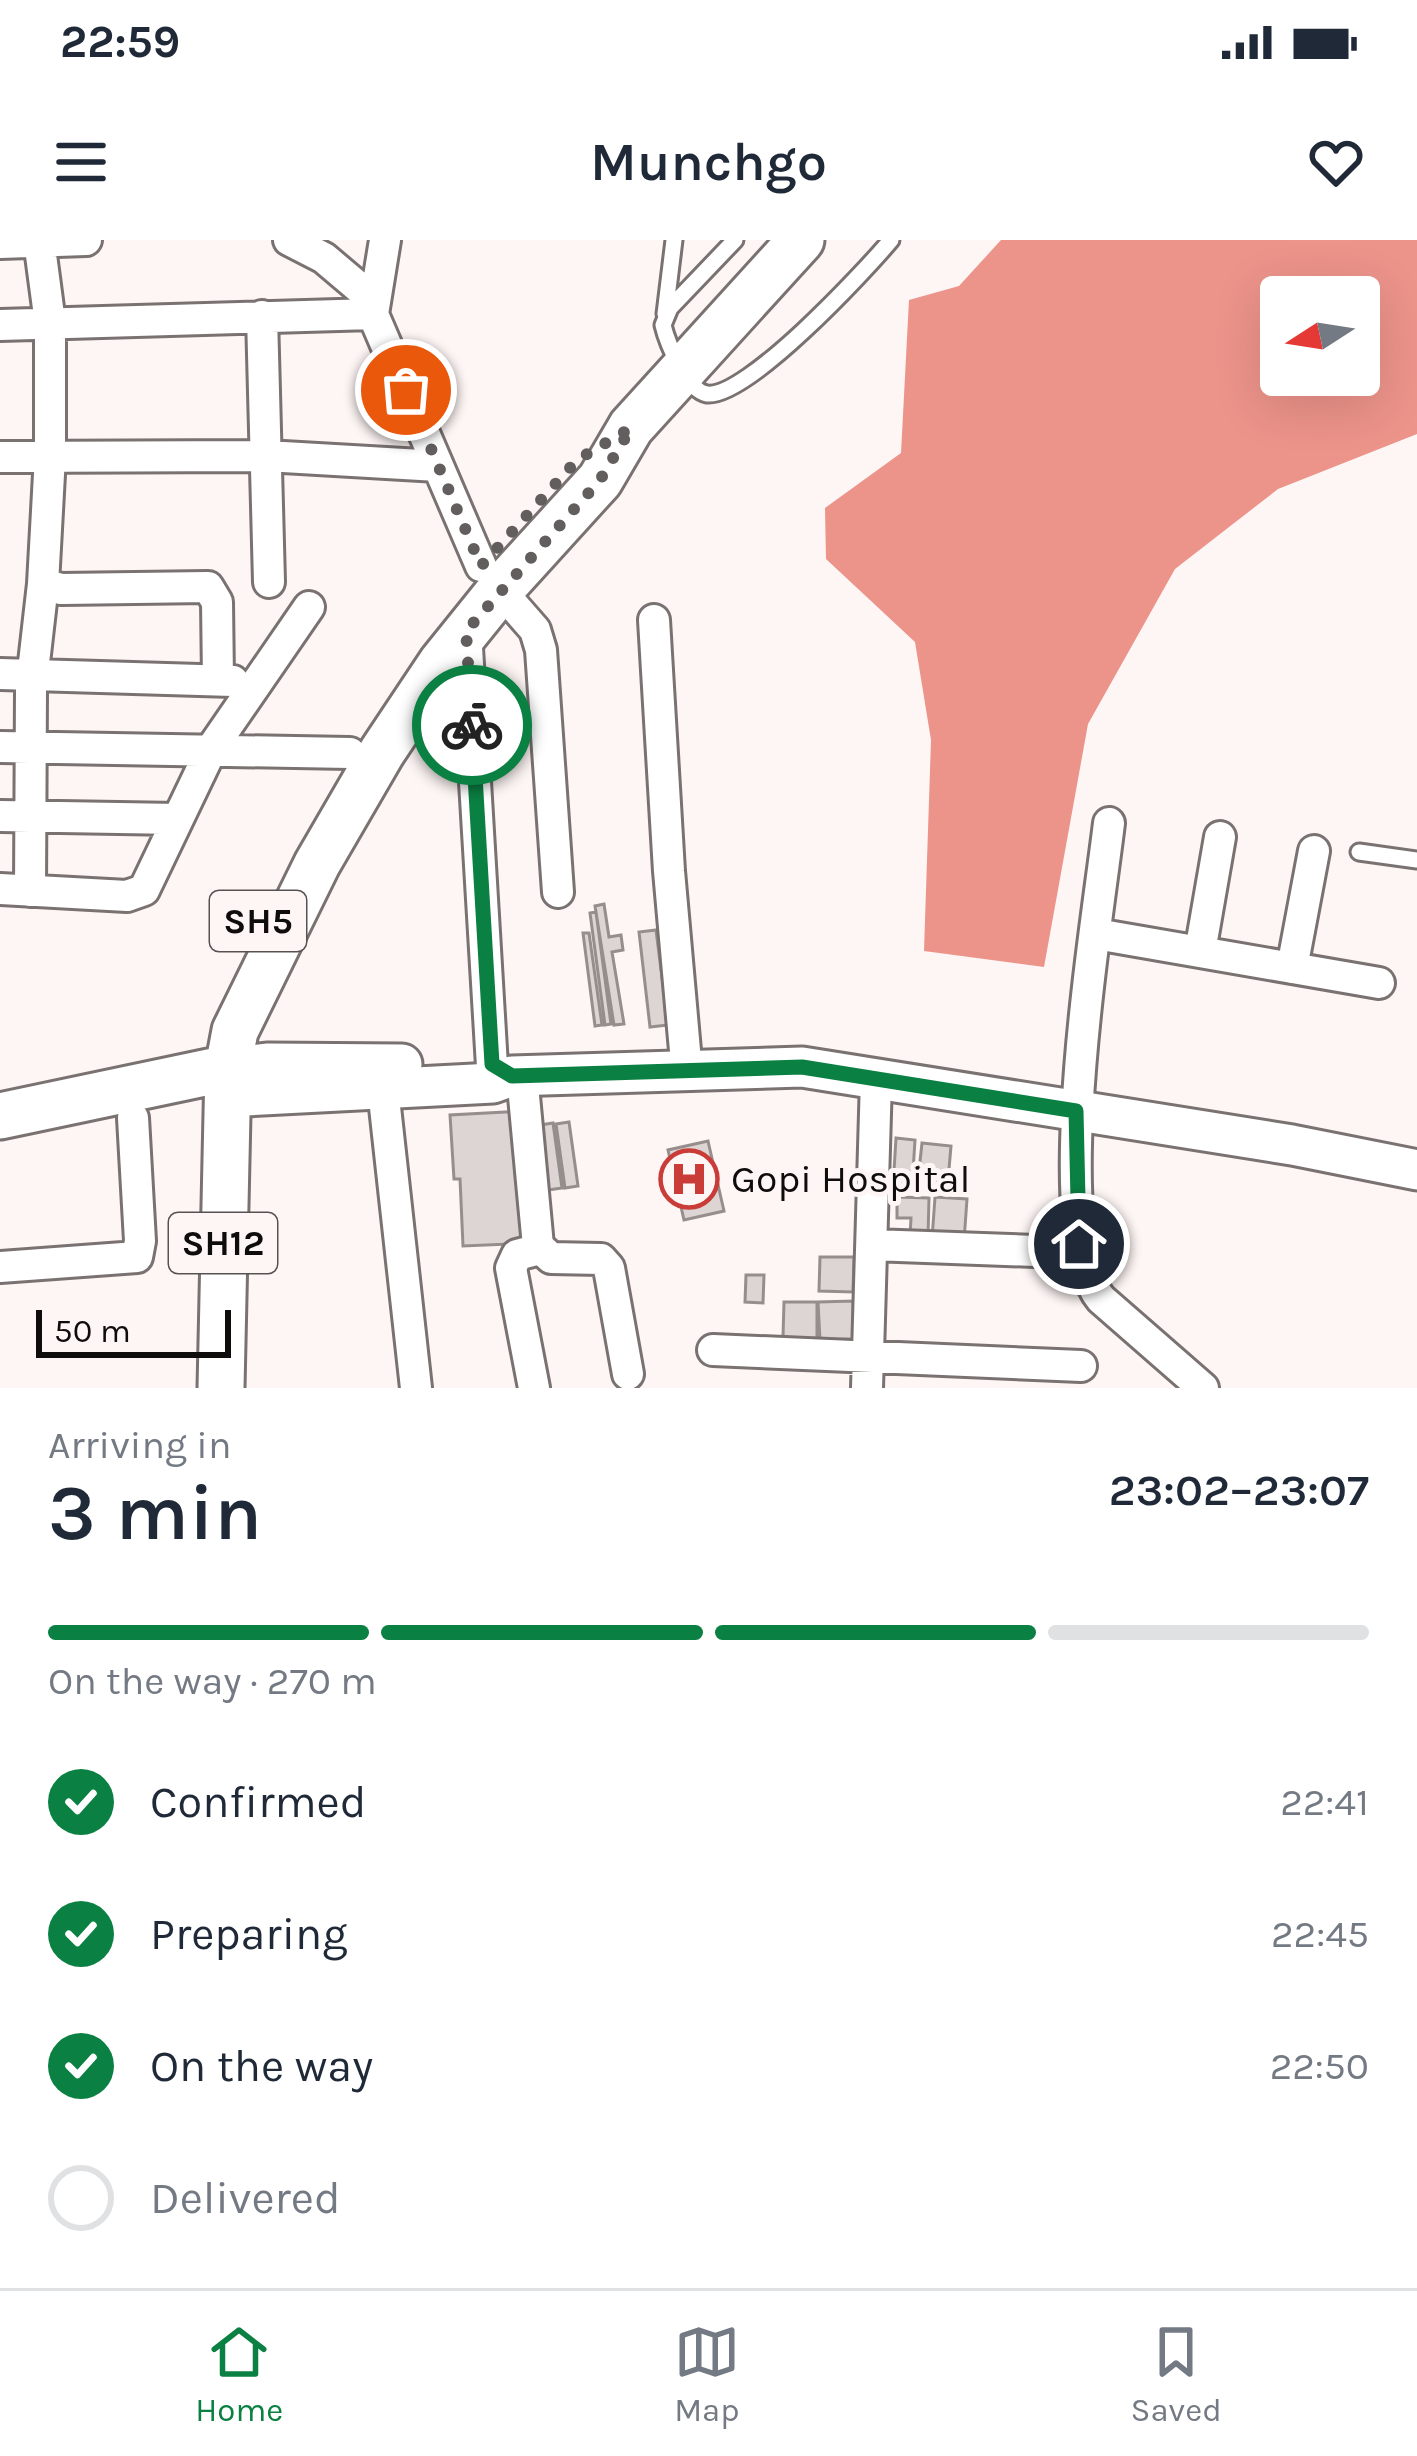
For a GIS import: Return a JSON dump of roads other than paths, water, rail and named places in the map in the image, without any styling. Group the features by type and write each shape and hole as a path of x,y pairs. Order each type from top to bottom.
{"main road":[{"name":"SH5","path":"215,1085 224,994 254,929 350,753 443,612 490,578 600,480 631,428 801,240"},
{"name":"SH5","path":"215,1085 235,1031 317,864 382,752 466,631 490,578"},
{"path":"0,1146 133,1118 267,1063 505,1075 802,1067 1292,1145 1417,1170"},
{"path":"0,1116 215,1085 382,1089 505,1075"},
{"name":"SH12","path":"198,1388 215,1085"},
{"name":"SH12","path":"215,1085 221,1388"}],"street":[{"path":"39,240 50,323 50,455 32,675 33,747 15,816 15,890 137,895 144,890 212,748 309,607"},
{"path":"0,243 86,240"},
{"path":"289,240 347,275 363,291 490,578 535,630 541,650 558,892"},
{"path":"373,314 385,240"},
{"path":"0,325 373,314"},
{"path":"262,316 269,581"},
{"path":"0,458 266,456 438,466"},
{"path":"43,584 61,589 208,587 217,602 218,680"},
{"path":"654,620 668,871 687,1073"},
{"path":"466,631 505,1075 540,1249 550,1258 601,1259 609,1268 628,1374"},
{"path":"0,674 257,683"},
{"path":"0,747 350,753"},
{"path":"15,816 178,819"},
{"path":"1109,823 1076,1111 1079,1244 1090,1286 1203,1388"},
{"path":"1201,952 1220,837"},
{"path":"1292,968 1314,850"},
{"path":"1096,934 1379,983"},
{"path":"867,1388 876,1079"},
{"path":"382,1089 416,1388"},
{"path":"0,1267 137,1257 133,1118"},
{"path":"872,1245 1035,1251"},
{"path":"534,1388 512,1268 518,1255 540,1249"},
{"path":"713,1350 1081,1366"}],"lane":[{"path":"674,240 664,332 682,371 707,394 741,383 862,274 891,240"},
{"path":"665,315 734,240"},
{"path":"1359,852 1417,860"}],"place":[{"name":"Gopi Hospital","path":"689,1179"}]}
